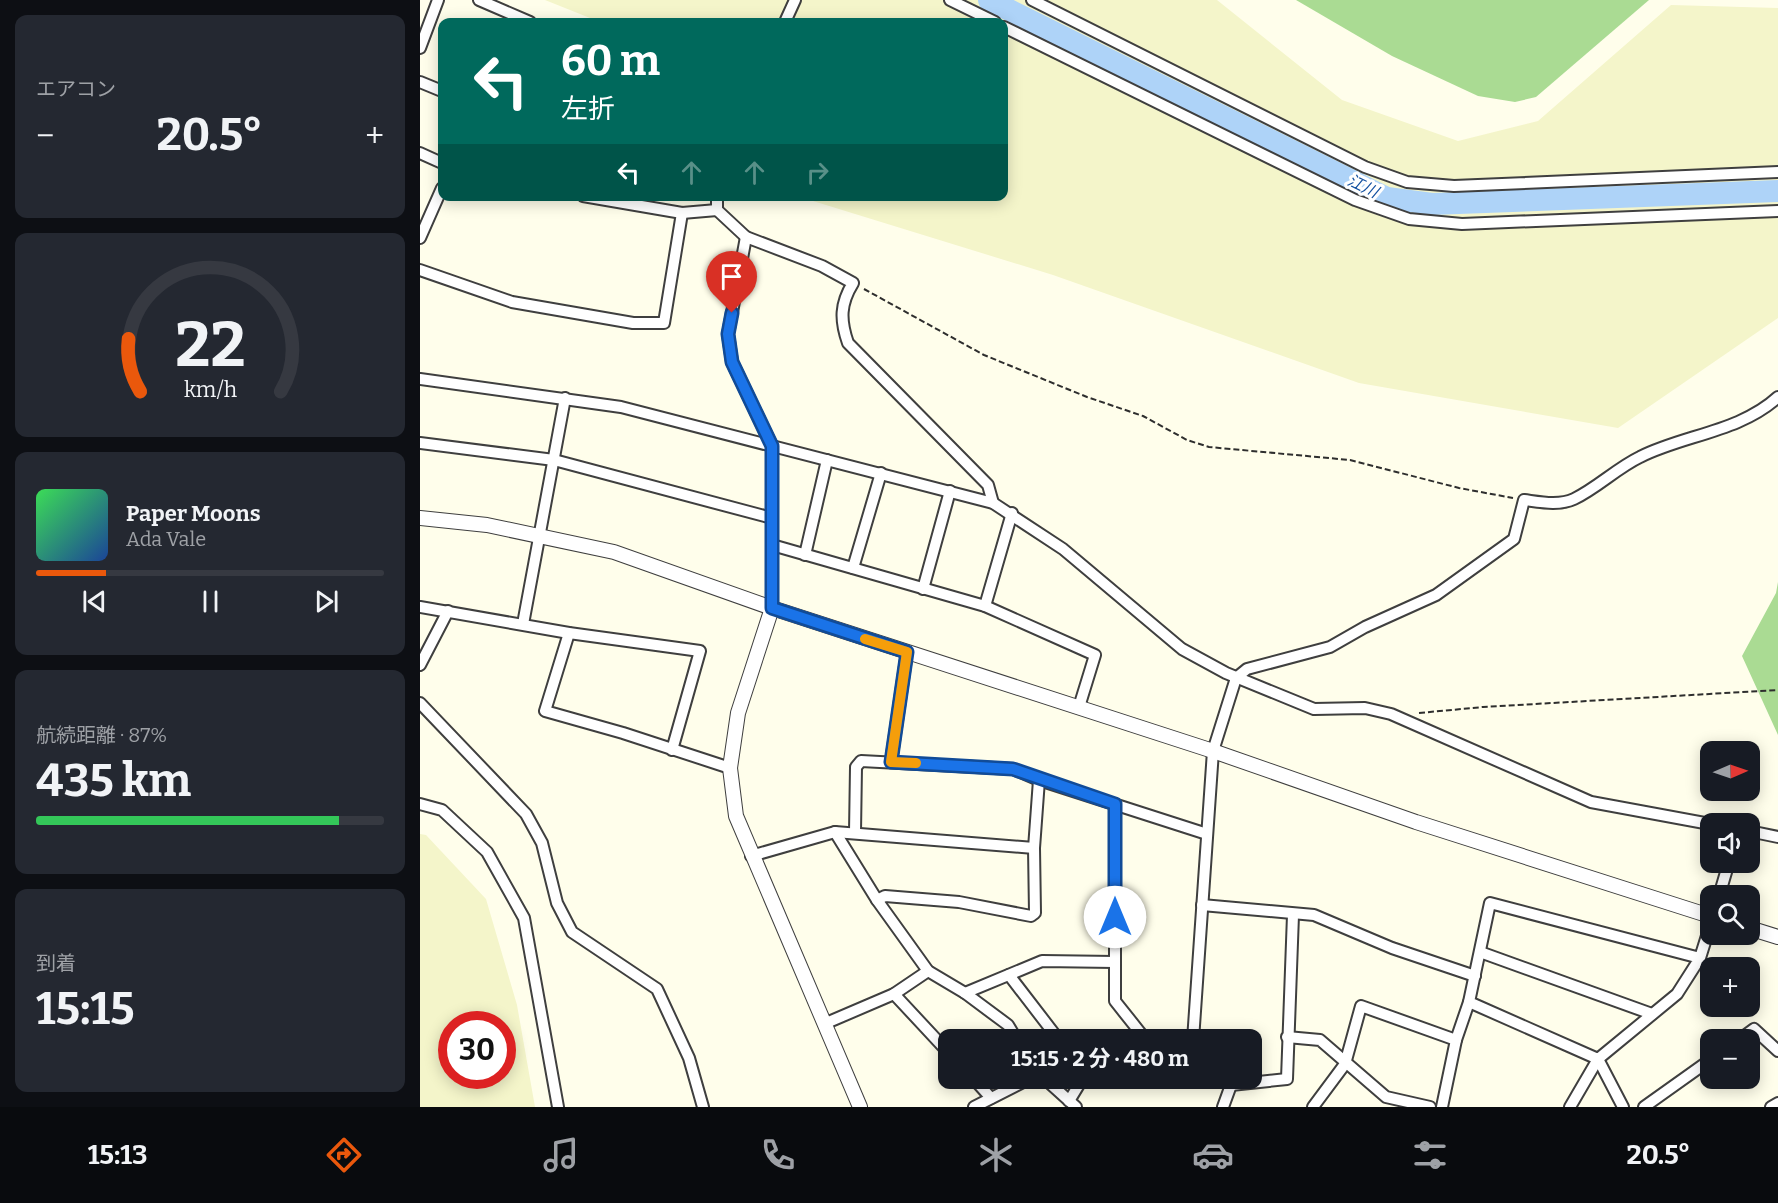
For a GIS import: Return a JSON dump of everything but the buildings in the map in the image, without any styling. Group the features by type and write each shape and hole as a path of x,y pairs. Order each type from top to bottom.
{"street":[{"path":"420,48 438,0"},
{"path":"478,0 521,18"},
{"path":"787,18 795,0"},
{"path":"950,0 987,18"},
{"path":"1032,0 1365,167 1407,182 1454,186 1778,172"},
{"path":"1008,29 1355,200 1410,219 1462,224 1778,211"},
{"path":"420,82 438,89"},
{"path":"420,153 438,161"},
{"path":"420,238 438,197"},
{"path":"612,201 682,213 717,210"},
{"path":"717,201 717,210 746,237 822,266 853,283 845,296 840,321 848,343 988,486 993,503"},
{"path":"420,270 513,302 633,323 664,323 682,213"},
{"path":"746,237 728,334 732,362 772,446 772,608 738,713 730,768 736,816 860,1107"},
{"path":"420,380 621,407 993,503 1012,513 1063,549 1182,649 1236,678 1314,708 1365,708 1391,714 1591,802 1700,822"},
{"path":"1194,1029 1213,751 1236,678 1247,669 1330,647 1365,627 1436,595 1514,539 1524,500 1553,503 1573,499 1642,456 1708,435 1754,414 1778,397"},
{"path":"523,624 565,399"},
{"path":"420,443 554,460 772,518"},
{"path":"805,555 827,460"},
{"path":"853,568 881,473"},
{"path":"923,588 950,491"},
{"path":"985,606 1012,513"},
{"path":"420,518 487,525 614,552 772,608 1213,751 1416,822 1700,913"},
{"path":"772,545 985,606 1095,655 1079,707"},
{"path":"420,607 569,633 700,651 672,750"},
{"path":"420,665 448,611"},
{"path":"569,633 546,711 730,768"},
{"path":"891,762 907,652"},
{"path":"420,703 526,814 542,843 557,903 572,932 657,989 689,1058 703,1107"},
{"path":"855,832 856,767 861,761 1013,769 1039,780 1207,834"},
{"path":"877,900 885,896 959,902 1031,916 1035,913 1034,848 1039,780"},
{"path":"420,804 442,810 487,852 524,918 558,1107"},
{"path":"1115,804 1115,1001 1137,1029"},
{"path":"752,856 835,832 1034,848"},
{"path":"835,832 877,900 928,971 965,993 1010,1029"},
{"path":"1760,833 1778,837"},
{"path":"1442,1107 1456,1040 1469,1002 1490,903 1700,958 1677,994 1598,1059 1570,1107"},
{"path":"1202,905 1293,915 1314,915 1392,948 1475,976"},
{"path":"1262,1082 1287,1079 1293,915"},
{"path":"1760,931 1778,937"},
{"path":"1480,952 1652,1014"},
{"path":"965,993 1042,962 1115,962"},
{"path":"824,1024 894,994 928,971"},
{"path":"1009,975 1051,1029"},
{"path":"894,994 938,1041"},
{"path":"1469,1002 1598,1059 1623,1107"},
{"path":"1313,1107 1345,1064 1361,1005 1456,1040"},
{"path":"1760,1034 1778,1051"},
{"path":"1287,1037 1320,1040 1345,1064 1386,1097 1430,1107"},
{"path":"1644,1107 1700,1067"},
{"path":"982,1089 991,1098"},
{"path":"974,1107 1009,1089"},
{"path":"1056,1089 1073,1104 1079,1089"},
{"path":"1223,1107 1230,1089"},
{"path":"1771,1107 1778,1103"}],"path":[{"path":"853,283 984,355 1087,397 1143,416 1187,440 1209,447 1350,459 1459,488 1524,500"},
{"path":"1414,714 1483,707 1778,690"}],"green space":[{"path":"545,0 1217,0 1342,100 1458,141 1538,121 1671,5 1778,8 1778,318 1618,428 1359,383 1053,275 813,201 1008,201 1008,18 590,18"},
{"path":"1296,0 1649,0 1536,97 1515,102 1478,96 1392,56"},
{"path":"1778,582 1778,735 1742,656 1776,593"},
{"path":"420,834 426,835 486,899 517,1005 535,1107 420,1107"}],"waterway":[{"name":"江川","path":"989,0 1387,198 1432,204 1778,191"}],"slow traffic":[{"path":"865,639 907,652 891,762 916,763"}],"route":[{"path":"732,313 728,334 732,362 772,446 772,608 907,652 891,762 1013,769 1039,780 1115,804 1115,917"}]}
